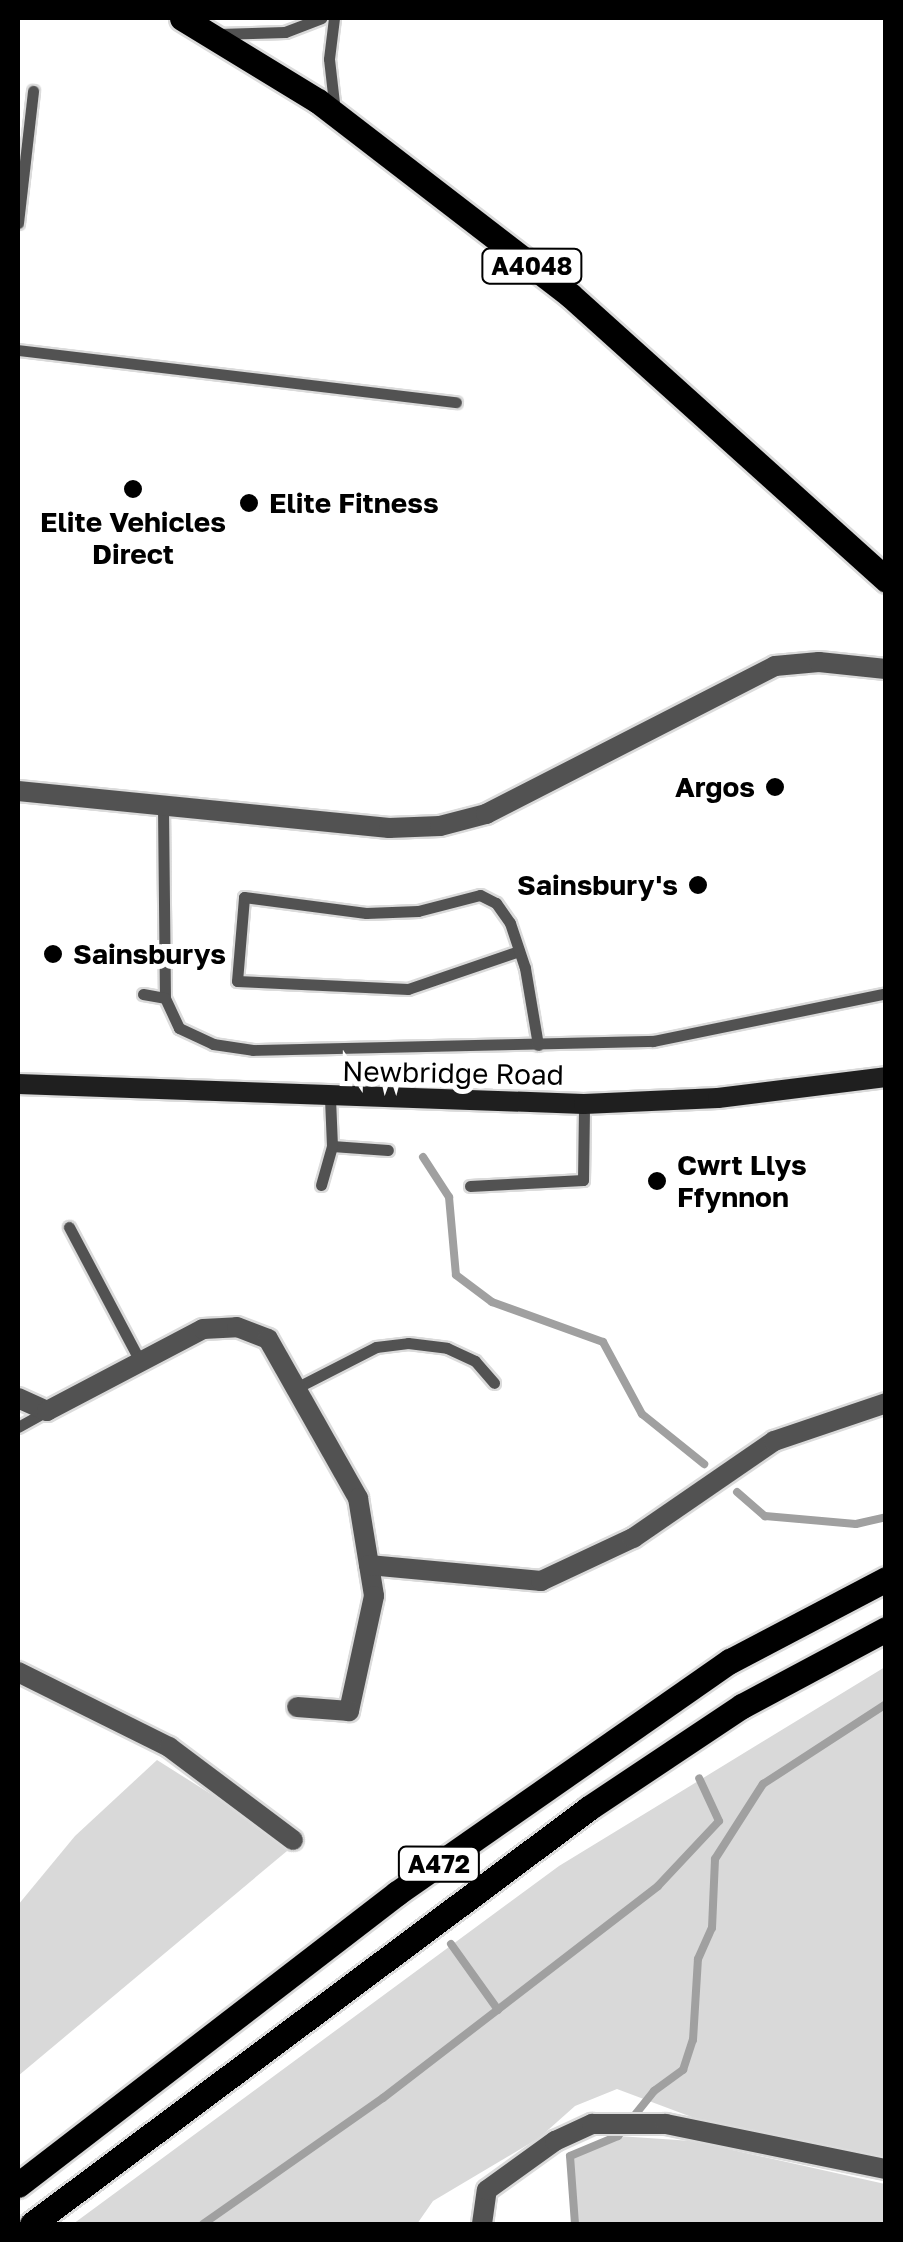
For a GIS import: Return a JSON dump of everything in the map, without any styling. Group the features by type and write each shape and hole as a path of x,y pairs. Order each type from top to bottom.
{"main road":[{"name":"A4048","path":"182,18 336,114 570,296 886,580"},
{"name":"Newbridge Road","path":"18,1084 584,1104 718,1098 886,1078"},
{"name":"A472","path":"18,2184 396,1894 730,1662 886,1579"},
{"name":"A472","path":"32,2224 589,1808 742,1706 886,1629"}],"street":[{"path":"18,791 389,828 440,826 486,814 775,666 819,662 886,668"},
{"path":"18,1398 47,1411 203,1328 237,1327 268,1340 358,1498 374,1596 349,1711 297,1707"},
{"path":"369,1565 541,1581 633,1538 774,1441 886,1403"},
{"path":"18,1672 169,1747 293,1840"},
{"path":"482,2224 487,2190 555,2141 592,2124 666,2124 886,2169"}],"lane":[{"path":"210,34 262,35 321,18"},
{"path":"334,18 329,59 336,114"},
{"path":"18,223 33,92"},
{"path":"18,350 456,402"},
{"path":"163,808 165,998 179,1028 213,1044 252,1050 653,1040 886,992"},
{"path":"519,951 408,989 237,981 244,897 366,913 418,911 480,895 496,902 519,951 538,1045"},
{"path":"143,994 165,998"},
{"path":"321,1185 332,1146 330,1098"},
{"path":"470,1186 583,1180 584,1104"},
{"path":"332,1146 388,1150"},
{"path":"69,1227 140,1361"},
{"path":"296,1388 376,1347 408,1344 461,1354 494,1383"},
{"path":"18,1427 47,1411"}],"shaded area":[{"path":"885,1667 885,2160 697,2119 617,2089 575,2106 539,2138 433,2201 417,2224 73,2224 559,1866"},
{"path":"157,1760 293,1846 18,2076 18,1905 75,1836"},
{"path":"618,2136 692,2141 885,2184 885,2224 575,2224 570,2156"}],"waterway":[{"path":"423,1157 449,1197 456,1275 492,1302 603,1342 642,1414 704,1464"},
{"path":"737,1492 765,1516 856,1524 886,1517"},
{"path":"575,2224 570,2156 618,2136 654,2091 683,2070 693,2040 698,1959 712,1928 715,1859 763,1784 886,1704"},
{"path":"203,2224 383,2098 658,1886 719,1821 699,1778"},
{"path":"451,1944 498,2010"}],"place":[{"name":"Elite Vehicles Direct","path":"133,489"},
{"name":"Elite Fitness","path":"249,503"},
{"name":"Argos","path":"775,787"},
{"name":"Sainsbury's","path":"698,885"},
{"name":"Sainsburys","path":"53,954"},
{"name":"Cwrt Llys Ffynnon","path":"657,1181"}]}
